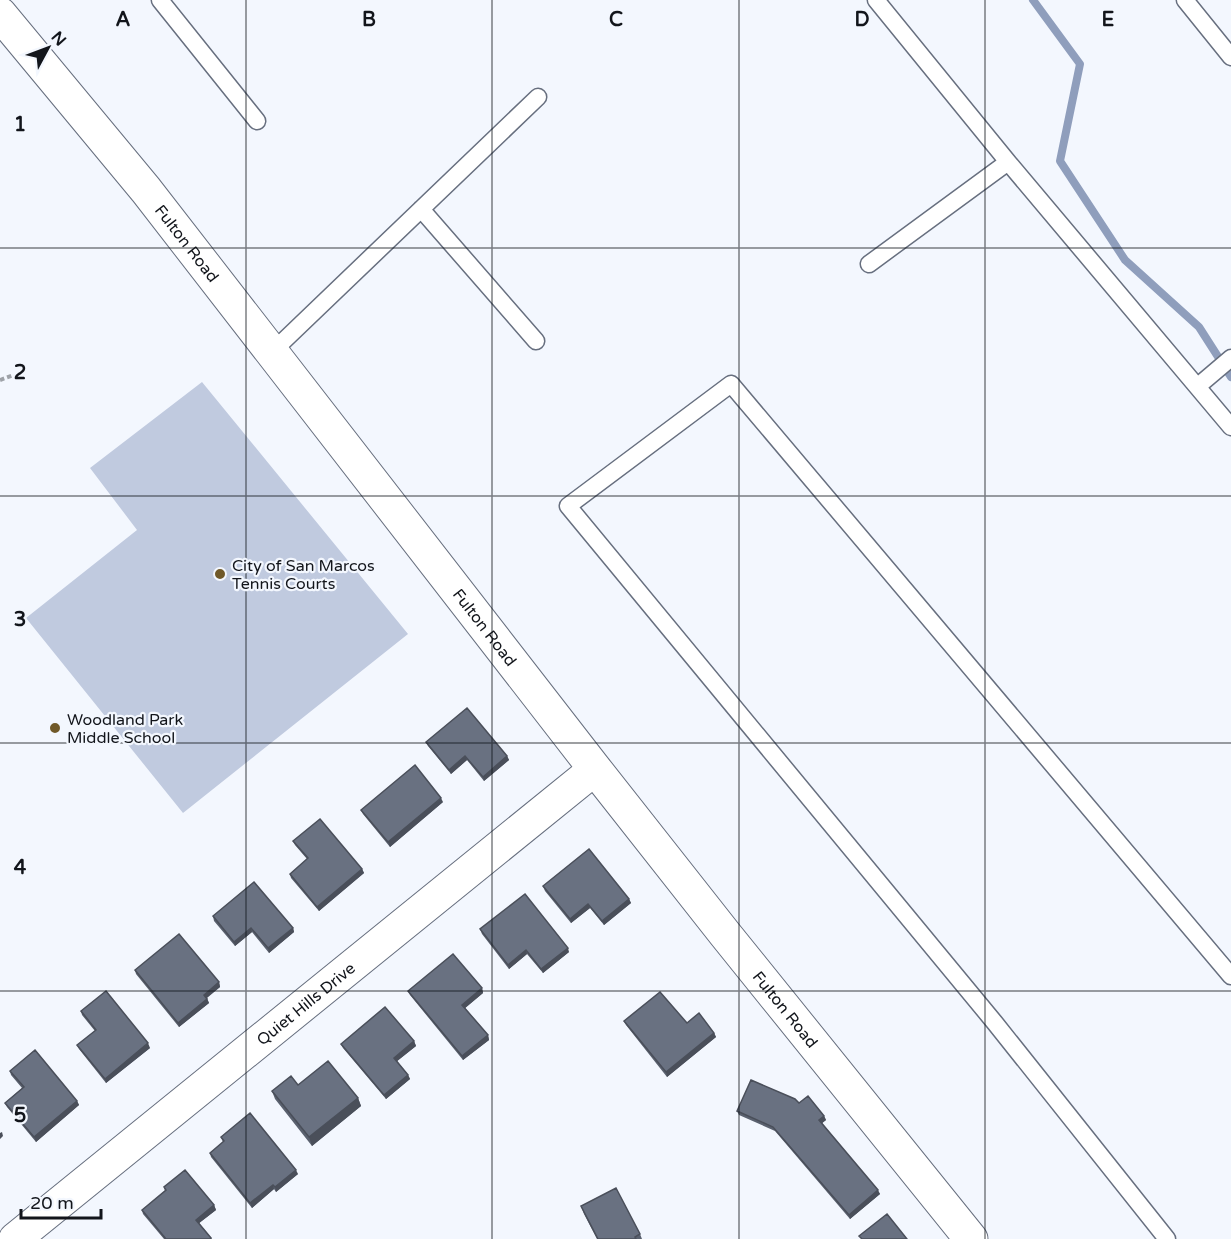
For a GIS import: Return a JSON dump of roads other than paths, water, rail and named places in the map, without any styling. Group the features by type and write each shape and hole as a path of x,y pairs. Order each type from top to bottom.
{"street":[{"name":"Fulton Road","path":"0,14 146,190 595,769 971,1239"},
{"name":"Quiet Hills Drive","path":"15,1239 595,769"}],"lane":[{"path":"160,0 257,121"},
{"path":"876,0 1008,162 1231,428"},
{"path":"1185,0 1231,57"},
{"path":"271,353 538,97"},
{"path":"869,264 1008,162"},
{"path":"421,209 536,341"},
{"path":"1198,386 1231,358"},
{"path":"1167,1239 995,1023 568,506 731,384 1231,976"}],"waterway":[{"path":"1033,0 1080,64 1060,161 1125,260 1199,327 1231,377"}],"place":[{"name":"City of San Marcos Tennis Courts","path":"220,574"},
{"name":"Woodland Park Middle School","path":"55,728"}]}
